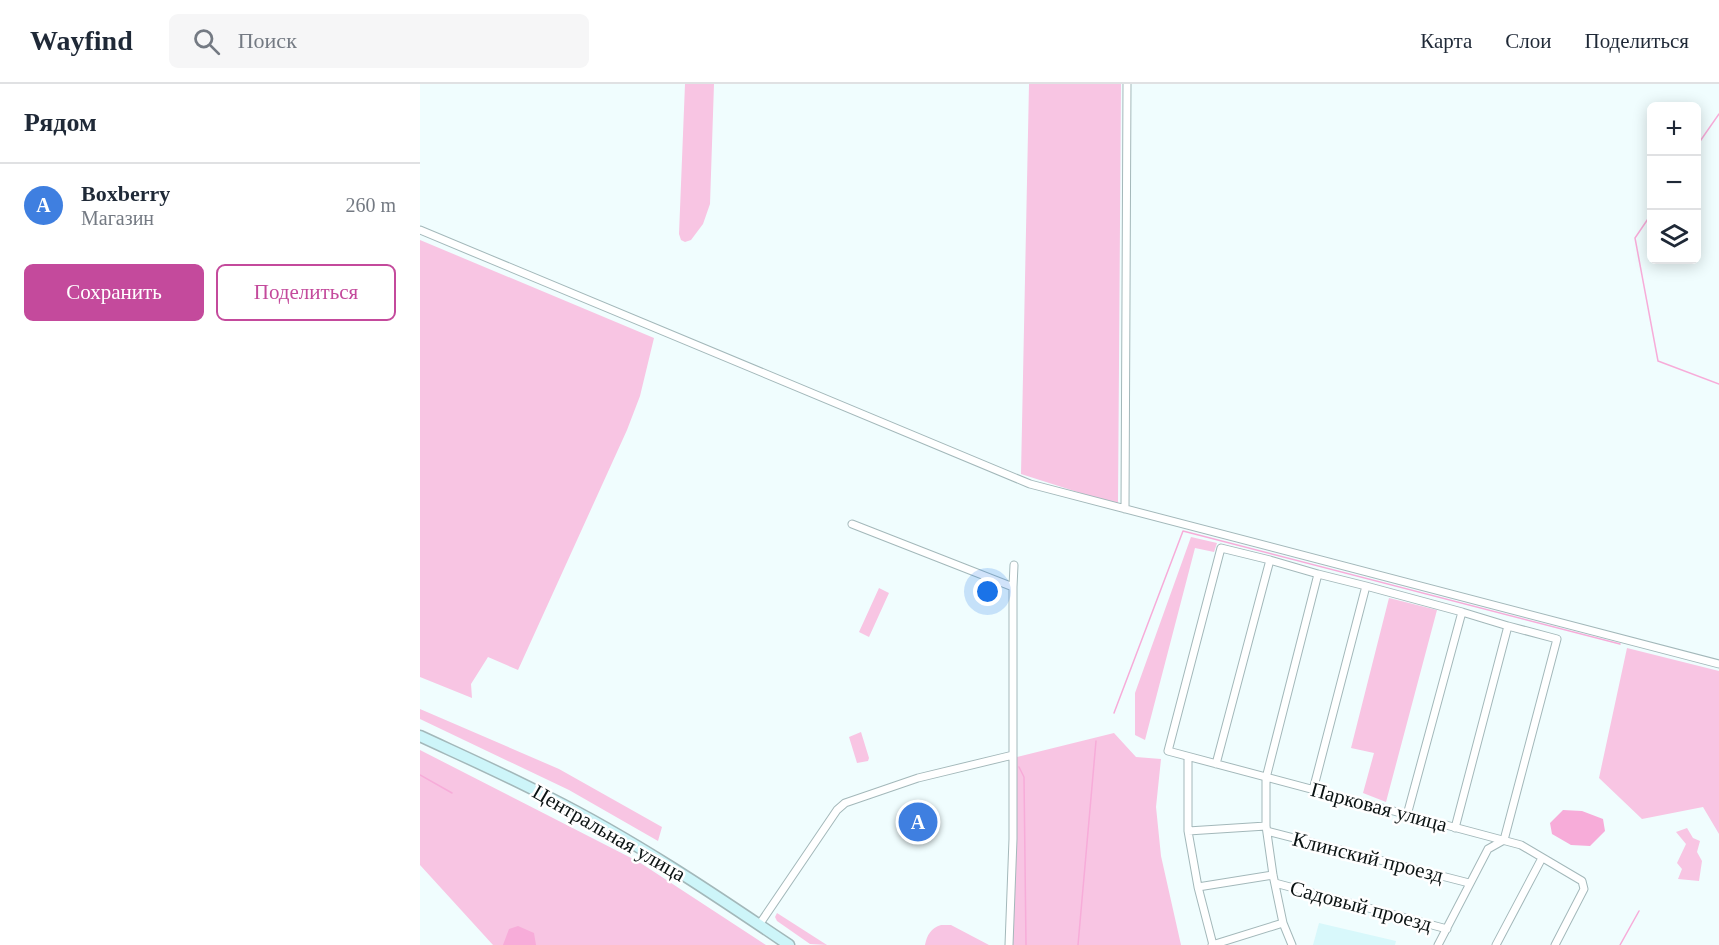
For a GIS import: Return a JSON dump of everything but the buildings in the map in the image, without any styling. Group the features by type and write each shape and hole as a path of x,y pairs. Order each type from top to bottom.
{"main road":[{"name":"Центральная улица","path":"420,736 548,797 594,822 657,858 789,945"}],"street":[{"path":"1125,509 1127,84"},
{"path":"420,230 1023,482 1719,664"},
{"path":"852,524 1013,587"},
{"name":"Парковая улица","path":"1270,561 1221,548 1168,751 1521,845 1582,881 1584,889 1555,945"},
{"path":"1216,765 1270,561 1557,639 1504,840 1488,849 1438,945"},
{"path":"1009,945 1014,565"},
{"path":"1292,945 1283,923 1273,875 1266,829 1266,778 1318,573"},
{"path":"1313,790 1366,586"},
{"path":"1407,815 1462,612"},
{"path":"1455,828 1508,626"},
{"path":"759,925 837,810 845,803 927,776 1013,755"},
{"path":"1188,757 1188,831 1198,887 1213,945 1283,923"},
{"name":"Клинский проезд","path":"1188,831 1266,829 1469,883"},
{"path":"1496,945 1542,858"},
{"path":"1198,887 1273,875"},
{"name":"Садовый проезд","path":"1275,883 1447,929"}],"shaded area":[{"path":"685,84 714,84 710,204 703,224 691,240 685,242 681,240 679,234"},
{"path":"1029,84 1121,84 1118,505 1021,474"},
{"path":"420,240 654,338 640,396 627,430 518,670 488,657 471,684 472,698 420,677"},
{"path":"1191,537 1217,543 1214,552 1195,548 1145,740 1135,735 1135,693"},
{"path":"879,588 889,593 869,637 859,632"},
{"path":"1389,598 1437,610 1386,802 1363,793 1374,753 1351,748"},
{"path":"1627,648 1719,671 1719,834 1703,807 1642,819 1599,778"},
{"path":"420,709 559,769 662,827 658,841 569,790 420,719"},
{"path":"861,732 869,758 868,761 857,763 849,737"},
{"path":"1114,733 1136,757 1161,759 1156,807 1161,856 1181,945 1009,945 1013,758"},
{"path":"420,750 639,862 766,945 493,945 420,865"},
{"path":"1563,810 1582,811 1603,819 1605,831 1590,846 1571,845 1552,834 1550,823"},
{"path":"1687,828 1693,838 1700,841 1697,852 1702,861 1699,881 1678,879 1682,869 1677,863 1686,844 1676,832"},
{"path":"777,913 827,945 810,944 777,921 775,917"},
{"path":"1319,923 1396,941 1395,945 1313,945"},
{"path":"941,925 951,925 989,945 925,945 930,932"},
{"path":"518,926 534,933 536,945 503,945 509,929"}],"waterway":[{"path":"1701,140 1719,114"},
{"path":"1647,220 1635,238 1658,361 1719,384"},
{"path":"1114,713 1183,531 1620,644"},
{"path":"1078,945 1096,741"},
{"path":"1019,767 1024,777 1026,945"},
{"path":"420,775 452,793"},
{"path":"1620,945 1639,911"}],"place":[{"name":"Boxberry","path":"918,822"}]}
